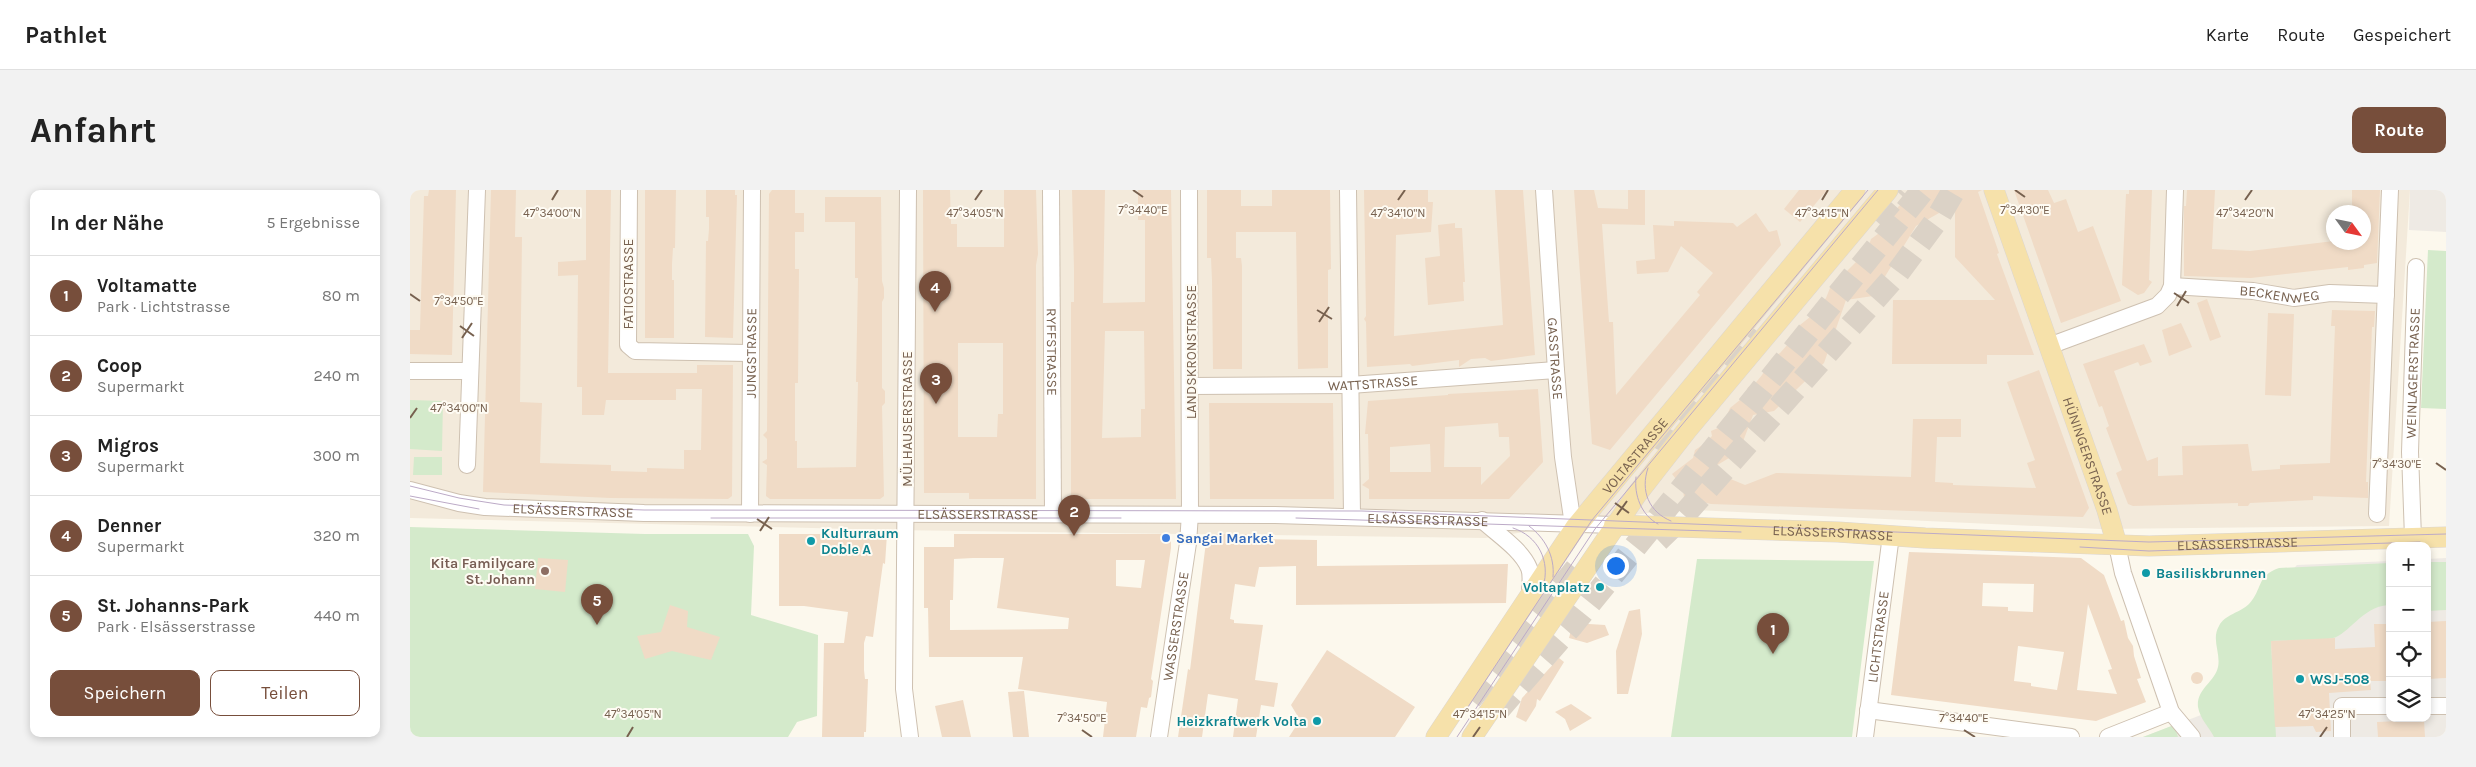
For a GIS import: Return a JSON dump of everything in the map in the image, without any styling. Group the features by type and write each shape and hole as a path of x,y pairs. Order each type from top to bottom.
{"main road":[{"name":"VOLTASTRASSE","path":"1436,737 1530,591 1578,524 1856,190"},
{"name":"VOLTASTRASSE","path":"1472,737 1614,525 1682,436 1888,190"},
{"name":"HÜNINGERSTRASSE","path":"1994,190 2107,510 2117,545"},
{"name":"ELSÄSSERSTRASSE","path":"1614,525 2175,546 2446,537"}],"street":[{"path":"467,465 477,190"},
{"name":"FATIOSTRASSE","path":"628,190 628,345 635,351 749,353"},
{"name":"JUNGSTRASSE","path":"750,514 749,353 752,190"},
{"name":"MÜLHAUSERSTRASSE","path":"908,190 904,689 910,737"},
{"name":"RYFFSTRASSE","path":"1051,190 1054,514"},
{"name":"LANDSKRONSTRASSE","path":"1189,190 1190,514"},
{"path":"1348,190 1352,516"},
{"name":"GASSTRASSE","path":"1544,190 1556,370 1570,511 1572,518 1578,524"},
{"path":"2049,346 2157,306 2168,295 2172,286 2175,190"},
{"path":"2377,514 2390,190"},
{"name":"WEINLAGERSTRASSE","path":"2413,538 2410,452 2416,267"},
{"name":"BECKENWEG","path":"2172,286 2254,291 2294,298 2330,293 2386,295"},
{"name":"WATTSTRASSE","path":"1191,386 1350,385 1556,370"},
{"path":"410,371 470,371"},
{"name":"ELSÄSSERSTRASSE","path":"410,490 458,503 485,506 634,513 1190,514 1352,516 1614,525"},
{"name":"WASSERSTRASSE","path":"1160,737 1188,543 1190,514"},
{"path":"1482,520 1526,562 1530,574 1530,591"},
{"name":"LICHTSTRASSE","path":"1865,737 1891,535"},
{"name":"HÜNINGERSTRASSE","path":"2117,545 2123,573 2176,717 2192,737"},
{"path":"2342,737 2342,706 2386,706"},
{"path":"2431,706 2446,706"},
{"path":"1868,710 2071,737"},
{"path":"2108,737 2176,717"}],"shaded area":[{"path":"410,190 2410,190 2389,526 2100,529 1674,509 1485,538 892,530 410,518"},
{"path":"2410,190 2446,190 2446,232 2409,230"},
{"path":"2446,558 2446,737 2143,737 2201,715 2233,634 2297,565 2386,561 2386,722 2431,722 2431,559"}],"green space":[{"path":"2428,250 2446,251 2446,409 2421,408"},
{"path":"410,400 443,401 442,451 410,449"},
{"path":"414,457 442,457 442,475 413,475"},
{"path":"410,527 645,534 748,534 754,546 751,615 818,635 817,716 797,722 788,737 410,737"},
{"path":"1697,559 1874,561 1852,737 1671,737"},
{"path":"2431,562 2446,562 2446,610 2431,611"},
{"path":"2386,563 2386,605 2371,611 2339,636 2333,638 2310,641 2271,641 2276,737 2214,737 2201,715 2198,701 2218,667 2217,631 2225,619 2249,604 2263,579 2279,568"},
{"path":"2174,725 2178,737 2143,737"}],"building":[{"path":"429,190 456,190 452,355 410,354 410,330 420,330 424,196 428,196"},
{"path":"491,190 516,190 515,237 522,237 520,402 542,403 540,463 611,465 611,471 647,472 647,468 684,469 684,450 701,450 702,389 676,389 676,400 606,400 604,415 582,415 582,387 577,387 578,275 558,276 558,262 586,260 586,190 611,190 608,373 697,373 697,365 733,365 732,496 728,499 610,498 483,492"},
{"path":"645,190 676,190 675,248 673,248 672,264 672,280 674,280 674,338 645,338"},
{"path":"706,190 735,190 735,195 737,195 733,338 705,337 706,241 708,241 709,229 709,217 706,217"},
{"path":"772,190 795,190 795,213 804,213 804,232 795,232 795,269 799,269 798,383 795,383 797,468 856,467 858,278 855,278 855,222 825,222 825,197 881,197 882,281 884,288 882,302 882,388 885,391 885,403 882,406 884,496 880,499 770,499 766,496 767,465 762,462 767,459 767,439 763,435 767,431 769,194"},
{"path":"923,190 950,190 951,224 957,224 957,247 1004,247 1004,190 1036,190 1038,254 1036,265 1036,499 969,499 969,493 924,493","holes":["958,343 1003,343 1003,414 998,414 997,437 958,437"]},
{"path":"1072,190 1105,190 1103,303 1145,302 1145,220 1138,220 1138,190 1171,190 1176,499 1071,499 1071,302 1074,302","holes":["1105,331 1144,331 1145,409 1141,409 1141,437 1102,438"]},
{"path":"1207,190 1241,190 1241,206 1272,206 1272,190 1330,190 1331,269 1328,270 1328,368 1298,369 1296,232 1236,232 1236,258 1241,258 1242,266 1242,369 1213,369 1211,258 1207,258"},
{"path":"1364,190 1428,190 1428,202 1433,202 1431,232 1396,235 1394,336 1503,325 1495,190 1523,190 1535,355 1491,361 1485,358 1471,359 1459,367 1459,360 1412,366 1410,364 1367,367 1366,322 1364,319 1366,316"},
{"path":"1574,190 1594,190 1598,208 1628,209 1628,190 1645,190 1645,225 1602,224 1609,322 1613,322 1616,395 1700,295 1697,292 1713,273 1681,246 1668,272 1637,274 1636,261 1655,259 1653,225 1674,226 1674,221 1733,223 1737,227 1756,213 1769,232 1777,230 1781,245 1610,450 1592,444"},
{"path":"1799,190 1827,190 1800,222 1784,209"},
{"path":"1916,190 1982,190 1978,192 1999,253 1997,254 2034,355 1987,355 1987,364 1892,364 1893,300 1995,300 1955,257 1955,204 1916,226 1873,296 1846,300 1824,363 1774,411 1753,415 1739,452 1709,470 1745,485 1776,473 1911,477 1913,419 1961,419 1961,437 1937,437 1935,482 1953,483 1953,485 2036,488 2027,463 2035,460 2007,382 2039,370 2089,508 2083,517 1711,504 1684,498 1683,488 1672,474 1693,458 1695,450 1712,436 1711,431 1718,428 1726,418 1730,408 1746,395 1748,387 1753,386 1772,358 1780,353 1789,343 1789,337 1798,337 1800,325 1810,317 1826,298 1830,288 1856,262 1858,255 1863,255 1871,239 1882,231 1898,207"},
{"path":"2014,190 2048,190 2054,203 2066,199 2078,232 2093,226 2121,301 2061,323"},
{"path":"2129,190 2152,190 2149,280 2152,282 2144,293 2138,295 2122,285 2126,194 2129,194"},
{"path":"2187,190 2215,190 2212,249 2250,251 2326,242 2326,250 2371,250 2371,205 2352,205 2352,190 2380,190 2377,263 2364,265 2364,268 2348,270 2348,267 2251,278 2184,276 2184,206 2186,206"},
{"path":"1455,223 1455,228 1462,228 1465,282 1463,282 1464,301 1428,305 1425,258 1440,256 1438,225"},
{"path":"2207,299 2221,337 2210,341 2197,303"},
{"path":"2332,310 2375,311 2374,327 2372,327 2366,482 2368,482 2368,498 2313,496 2313,500 2250,503 2248,506 2238,506 2238,503 2133,506 2128,504 2116,473 2122,470 2106,428 2109,426 2102,406 2099,407 2083,364 2144,344 2152,362 2140,366 2138,362 2114,371 2147,461 2158,457 2158,476 2183,475 2182,446 2248,444 2252,471 2280,469 2280,465 2330,463 2335,326 2331,326"},
{"path":"2268,313 2294,314 2291,396 2265,395"},
{"path":"2181,323 2192,347 2169,356 2162,330"},
{"path":"1538,389 1543,462 1509,499 1369,499 1369,489 1362,485 1369,479 1368,434 1365,434 1368,401","holes":["1498,423 1499,437 1509,437 1510,456 1481,485 1481,467 1444,467 1445,427","1430,444 1431,472 1390,472 1390,447"]},
{"path":"1209,403 1333,403 1334,499 1210,499"},
{"path":"779,534 887,534 885,564 883,563 873,637 866,636 864,643 865,679 868,679 866,732 864,732 864,737 822,737 824,643 844,643 848,612 804,606 779,606"},
{"path":"954,534 1166,534 1171,540 1171,548 1151,679 1153,681 1151,697 1149,698 1147,708 1141,707 1136,737 1103,737 1107,702 1018,689 1023,657 929,657 928,608 924,608 924,547 954,547","holes":["1004,558 997,608 1069,618 1068,629 950,630 950,600 953,600 954,559","1116,560 1145,560 1141,588 1116,586"]},
{"path":"1207,534 1260,534 1261,539 1317,540 1317,566 1508,564 1506,603 1296,605 1296,566 1259,567 1255,587 1235,584 1230,619 1234,620 1234,623 1263,625 1255,680 1278,683 1274,707 1261,705 1256,737 1233,737 1238,699 1208,694 1202,737 1178,737 1188,669 1190,670"},
{"path":"1909,552 2081,558 2104,575 2121,621 2124,620 2128,638 2133,646 2141,678 2137,679 2146,702 2096,721 1891,695","holes":["1983,583 2034,584 2033,612 2008,611 2008,607 1982,606","2088,604 2112,669 2108,670 2117,694 2077,690","2018,646 2064,652 2057,690 2031,686 2031,683 2014,681"]},
{"path":"538,558 568,560 565,592 535,589"},
{"path":"670,605 688,611 687,627 720,637 711,660 672,651 645,659 637,636 661,632"},
{"path":"1640,609 1642,634 1628,694 1617,694 1616,651 1629,611"},
{"path":"2446,621 2446,678 2431,679 2431,622"},
{"path":"1573,623 1605,625 1609,635 1587,643 1569,638"},
{"name":"WSJ-508","path":"2374,624 2386,624 2386,681 2370,681 2371,690 2329,693 2331,731 2316,732 2313,726 2275,727 2271,641 2335,638 2335,649 2375,647"},
{"path":"1327,650 1415,707 1395,737 1289,737 1300,720 1291,705"},
{"path":"1559,658 1564,662 1540,701 1537,699 1536,706 1526,722 1516,717 1522,698"},
{"path":"2195,672 2199,672 2203,678 2199,684 2195,684 2191,680 2191,676"},
{"path":"1024,691 1029,737 1013,737 1008,692"},
{"path":"963,700 971,737 942,737 935,706"},
{"path":"1571,704 1592,718 1570,731 1565,719 1555,712"},
{"path":"2377,722 2424,722 2425,737 2378,737"}],"tunnel":[{"path":"1875,220 1901,190"},
{"path":"1496,712 1572,625 1923,190"},
{"path":"1658,540 1682,517 1896,275 1936,221 1954,190"},
{"path":"1664,453 1680,423 1753,328"},
{"path":"1470,699 1582,562"}],"tram line":[{"path":"1466,710 1592,520 1868,190"},
{"path":"1457,737 1595,529 1878,190"},
{"path":"1648,468 1645,485 1648,500 1657,512 1671,521"},
{"path":"1636,477 1636,491 1640,504 1647,515 1658,524"},
{"path":"410,486 459,498 504,505 644,510 1362,511 2149,542 2446,534"},
{"path":"410,496 479,509"},
{"path":"711,518 1121,518"},
{"path":"1296,518 1741,532"},
{"path":"1529,526 1540,536 1548,548 1551,555 1553,577"},
{"path":"1513,528 1522,532 1536,543 1544,559 1545,577 1543,587"},
{"path":"2080,547 2149,551 2386,543"}],"place":[{"name":"Denner","path":"935,312"},
{"name":"Migros","path":"936,404"},
{"name":"Coop","path":"1074,536"},
{"name":"Sangai Market","path":"1166,538"},
{"name":"Kulturraum Doble A","path":"811,541"},
{"name":"Kita Familycare St. Johann","path":"545,571"},
{"name":"Basiliskbrunnen","path":"2146,573"},
{"name":"Voltaplatz","path":"1600,587"},
{"name":"St. Johanns-Park","path":"597,625"},
{"name":"Voltamatte","path":"1773,654"},
{"name":"WSJ-508","path":"2300,679"},
{"name":"Heizkraftwerk Volta","path":"1317,721"}]}
